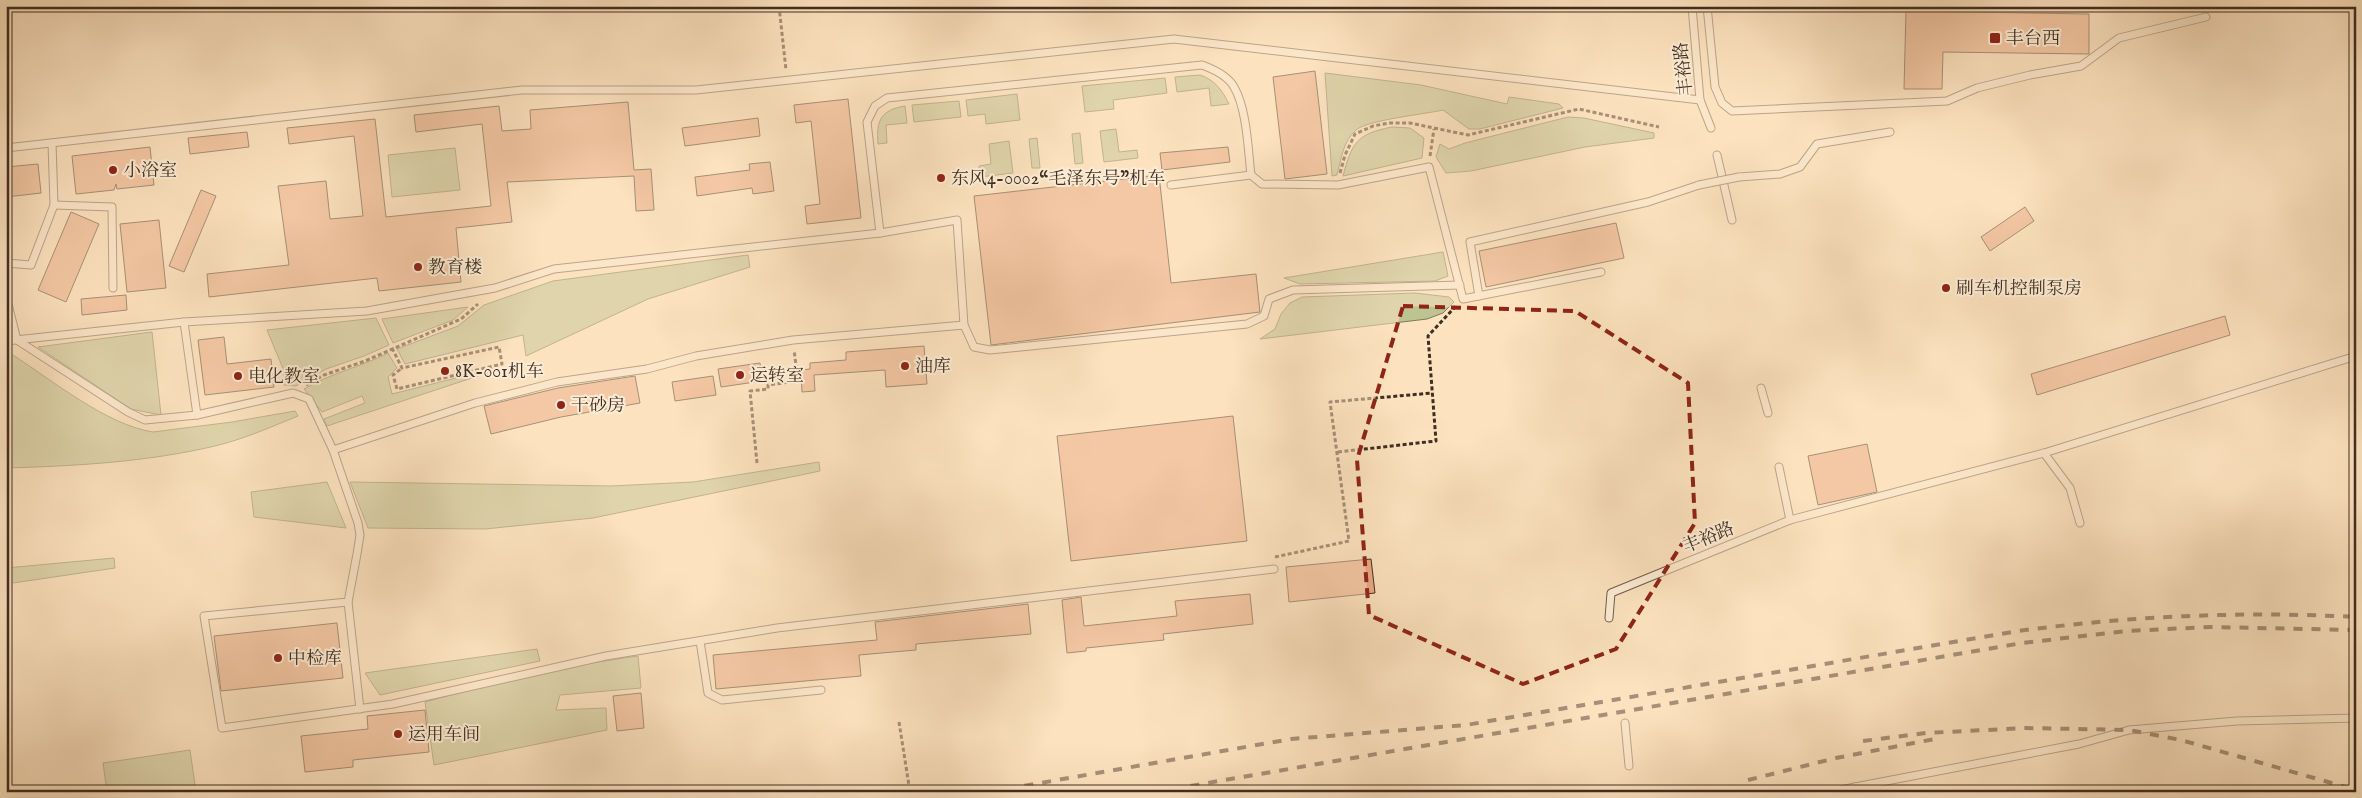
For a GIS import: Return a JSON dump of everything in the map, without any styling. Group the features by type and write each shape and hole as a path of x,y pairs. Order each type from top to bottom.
{"lane":[{"name":"丰裕路","path":"1692,6 1700,100 1711,128"},
{"path":"1706,6 1715,87 1722,103 1732,111 1947,101 1977,88 2030,75 2081,66 2119,38 2206,17"},
{"path":"6,148 522,90 696,90 1174,39 1700,100"},
{"path":"880,233 867,122 874,106 887,98 1202,65 1215,70 1233,85 1241,101 1251,176"},
{"path":"1479,296 1470,242 1648,202 1699,185 1740,177 1780,174 1800,167 1818,144 1890,132"},
{"path":"6,263 31,265 54,205 52,142"},
{"path":"1717,155 1732,220"},
{"path":"1171,185 1251,176 1262,184 1338,185 1429,167 1463,298 1601,272"},
{"path":"54,205 112,207 113,288"},
{"path":"6,341 184,322 367,311 496,288 554,269 880,233 957,220 964,325 974,347 990,350 1247,324 1264,316 1269,299 1294,290 1460,285"},
{"path":"6,296 17,340 128,412 146,420 198,415 293,394 309,399 333,450 360,534 348,602 360,708"},
{"path":"184,322 198,415"},
{"path":"333,450 475,403 557,382 647,369 696,356 793,340 964,325"},
{"path":"1779,467 1790,520 2044,453 2356,356"},
{"path":"1761,388 1768,413"},
{"path":"2044,453 2070,488 2080,523"},
{"name":"丰裕路","path":"1609,618 1611,593 1790,520"},
{"path":"348,602 204,616 222,728 393,704 606,656 777,628 1274,569"},
{"path":"700,640 708,693 722,700 821,690"},
{"path":"1832,792 1856,789 2079,744 2129,730 2237,720 2356,718"},
{"path":"1625,723 1629,766"}],"path":[{"path":"779,6 787,80"},
{"path":"1338,185 1345,155 1355,134 1373,126 1389,123 1410,123 1468,135 1578,109 1659,127"},
{"path":"1429,167 1434,129"},
{"path":"293,394 324,375 365,361 461,319 496,288"},
{"path":"1338,452 1436,441 1428,336 1463,298"},
{"path":"757,463 750,390 768,389 768,385 798,381 793,340"},
{"path":"499,347 502,364 397,389 393,375 402,368 499,347"},
{"path":"392,348 402,368"},
{"path":"1270,558 1349,541 1330,402 1432,393"},
{"path":"899,722 910,792"}],"highlighted area":[{"path":"1403,306 1575,311 1688,383 1695,523 1616,649 1523,684 1369,615 1357,460"}],"green space":[{"path":"1325,73 1421,85 1507,104 1509,97 1559,104 1563,108 1480,129 1469,129 1443,110 1372,123 1362,126 1352,134 1343,151 1337,175 1332,176"},
{"path":"1200,75 1218,86 1229,104 1211,106 1209,88 1177,92 1175,77"},
{"path":"1165,78 1167,93 1113,100 1114,109 1085,112 1082,86"},
{"path":"1017,94 1020,120 986,124 985,114 968,116 966,100"},
{"path":"959,101 961,117 914,122 912,105"},
{"path":"905,106 907,123 886,125 887,143 878,144 879,122 885,113"},
{"path":"1568,117 1584,118 1654,133 1654,138 1585,147 1471,171 1446,173 1436,157 1440,144 1449,149 1465,143"},
{"path":"1392,127 1410,128 1424,138 1422,158 1343,176 1349,155 1357,142 1370,133"},
{"path":"1116,129 1119,152 1137,150 1138,158 1104,162 1100,131"},
{"path":"1080,133 1083,163 1075,164 1072,134"},
{"path":"1037,138 1040,168 1032,168 1029,139"},
{"path":"1009,141 1013,173 980,177 979,166 991,164 989,144"},
{"path":"455,148 460,190 392,197 388,155"},
{"path":"1443,252 1448,276 1435,281 1300,284 1284,278"},
{"path":"748,255 750,267 648,299 526,356 523,335 405,364 397,349 458,326 484,305 553,281"},
{"path":"1415,293 1449,297 1454,302 1443,313 1427,319 1260,339 1275,329 1281,314 1290,303 1302,297"},
{"path":"468,307 453,320 393,343 382,319"},
{"path":"376,318 389,345 326,369 296,386 284,385 284,371 267,330"},
{"path":"152,332 161,415 131,409 38,347"},
{"path":"6,353 13,355 81,401 117,421 153,432 232,422 295,411 298,416 236,440 163,456 59,466 6,468"},
{"path":"388,353 397,368 388,377 392,394 496,368 496,370 327,426 324,419 365,403 362,396 322,412 304,389"},
{"path":"819,462 820,471 593,518 485,529 368,528 350,482 611,486 693,482"},
{"path":"327,482 346,528 254,517 251,492"},
{"path":"114,558 115,568 6,584 6,568"},
{"path":"537,649 540,661 380,695 365,673"},
{"path":"638,656 641,688 560,695 556,710 606,708 607,730 434,765 425,702 543,670"},
{"path":"190,750 196,792 107,792 103,763"}],"building":[{"path":"1906,11 2089,14 2089,54 1943,52 1942,89 1904,89"},
{"path":"1315,71 1327,174 1285,179 1273,77"},
{"path":"848,99 861,218 807,224 805,206 820,204 811,121 796,123 794,105"},
{"path":"628,102 634,170 651,169 654,210 636,211 634,176 507,182 512,222 456,228 461,282 379,291 377,278 209,297 207,274 289,265 278,186 326,181 330,219 363,216 354,136 289,144 287,128 375,119 386,217 491,206 482,124 416,132 414,115 499,106 502,131 531,129 530,110"},
{"path":"758,118 760,136 685,146 682,128"},
{"path":"247,132 249,147 190,154 188,138"},
{"name":"小浴室","path":"150,147 154,185 117,189 116,184 114,190 76,194 72,156"},
{"path":"1228,147 1230,162 1162,170 1160,153"},
{"path":"770,162 774,191 753,194 752,188 697,196 695,177 750,170 749,164"},
{"path":"38,164 41,193 6,197 6,167"},
{"path":"1159,175 1171,283 1256,274 1260,312 991,345 974,196"},
{"path":"201,190 216,196 184,272 169,266"},
{"path":"2025,207 2034,221 1990,251 1981,237"},
{"path":"71,212 99,224 66,302 38,290"},
{"path":"159,220 166,288 127,292 120,224"},
{"path":"1616,223 1624,258 1486,287 1479,251"},
{"path":"126,295 127,310 82,315 81,299"},
{"path":"2225,316 2230,335 2037,395 2031,374"},
{"name":"电化教室","path":"224,337 227,364 271,359 274,387 205,395 198,340"},
{"path":"924,346 927,384 886,387 885,370 814,375 815,391 802,392 801,370 810,369 810,363 846,360 846,352"},
{"name":"运转室","path":"760,363 762,381 721,387 718,369"},
{"name":"干砂房","path":"635,376 640,403 561,417 491,434 484,406 558,388"},
{"path":"713,376 716,395 675,401 672,382"},
{"path":"1233,416 1247,541 1071,561 1057,436"},
{"path":"1867,444 1877,492 1818,505 1808,456"},
{"path":"1371,559 1375,593 1289,602 1286,567"},
{"path":"1250,594 1253,624 1163,634 1164,640 1086,648 1086,651 1067,653 1062,600 1081,597 1084,626 1177,616 1175,601"},
{"path":"1028,604 1031,634 916,644 916,650 859,655 861,676 716,689 713,655 877,640 875,622"},
{"name":"中检库","path":"337,623 343,678 221,691 214,636"},
{"path":"641,693 644,728 617,731 613,696"},
{"path":"425,710 429,752 353,760 353,767 305,772 301,736 368,729 367,716"}],"railway":[{"path":"989,792 1291,739 1466,725 2018,631 2145,618 2187,616 2313,615 2356,617"},
{"path":"1155,792 2022,643 2126,631 2211,627 2356,630"},
{"path":"1863,741 1926,733 2026,728 2129,730 2181,740 2356,790"},
{"path":"1748,780 1836,758 1940,738"}],"place":[{"name":"丰台西","path":"1995,38"},
{"name":"小浴室","path":"113,170"},
{"name":"东风4-0002“毛泽东号”机车","path":"941,178"},
{"name":"教育楼","path":"418,267"},
{"name":"刷车机控制泵房","path":"1946,288"},
{"name":"油库","path":"905,366"},
{"name":"8K-001机车","path":"445,371"},
{"name":"运转室","path":"740,375"},
{"name":"电化教室","path":"238,376"},
{"name":"干砂房","path":"561,405"},
{"name":"中检库","path":"278,658"},
{"name":"运用车间","path":"398,734"}]}
